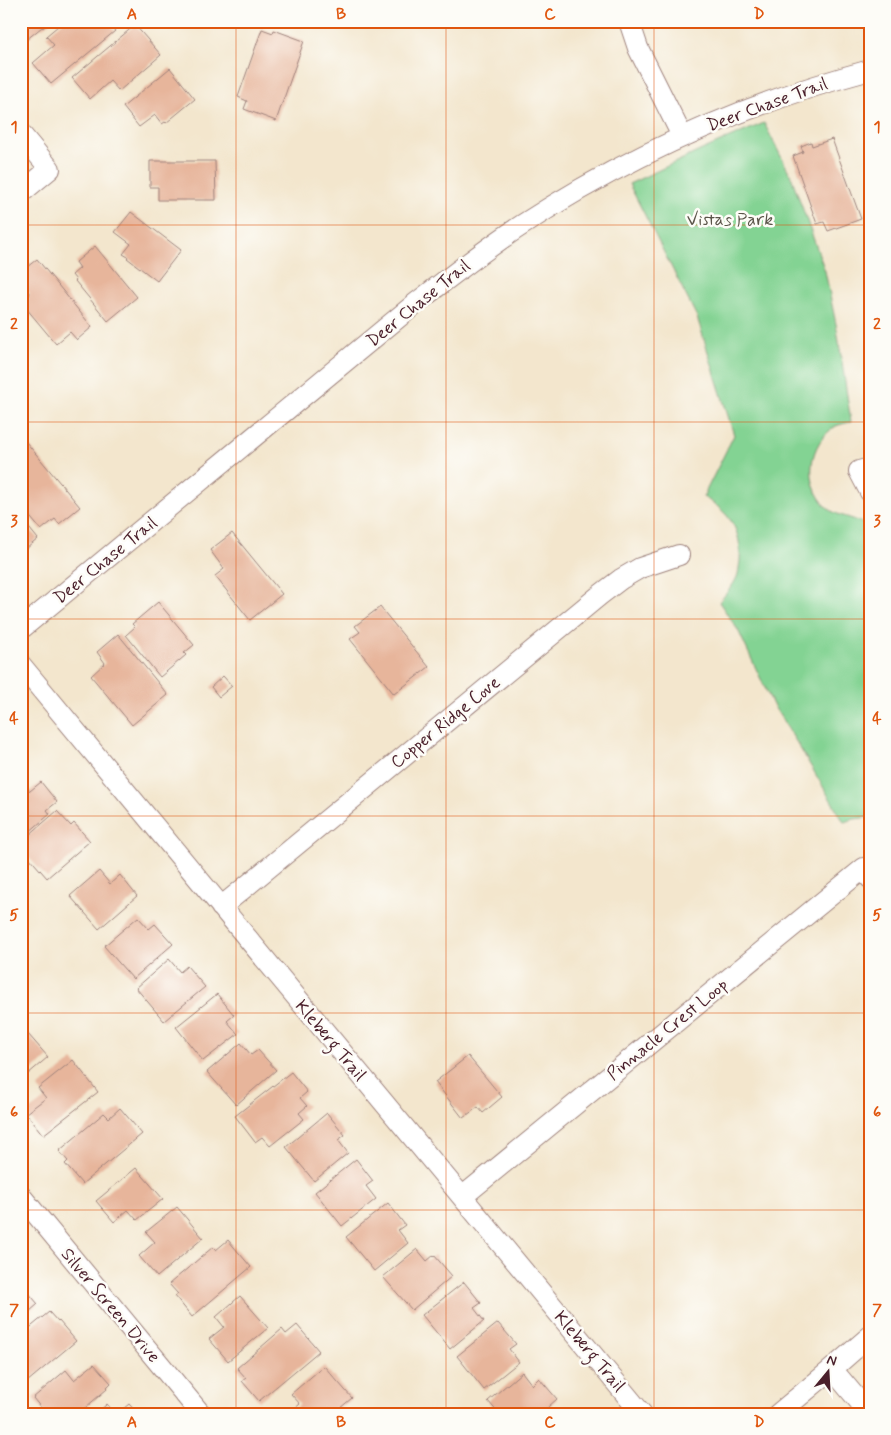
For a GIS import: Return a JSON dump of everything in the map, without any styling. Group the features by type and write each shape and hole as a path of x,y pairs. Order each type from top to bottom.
{"street":[{"path":"629,21 638,48 682,136"},
{"name":"Deer Chase Trail","path":"21,629 408,310 521,225 574,193 682,136 797,91 870,70"},
{"path":"21,134 50,169 21,193"},
{"path":"870,468 859,471 870,492"},
{"name":"Copper Ridge Cove","path":"221,907 600,594 640,568 679,555"},
{"name":"Kleberg Trail","path":"21,665 642,1414"},
{"name":"Pinnacle Crest Loop","path":"462,1197 864,868 870,878"},
{"name":"Silver Screen Drive","path":"21,1196 201,1414"},
{"path":"778,1414 870,1336"},
{"path":"832,1369 870,1414"}],"green space":[{"name":"Vistas Park","path":"764,123 791,176 825,271 837,329 851,422 836,426 819,443 812,464 814,487 819,498 830,510 860,522 870,531 870,817 844,822 773,705 738,630 719,602 738,575 740,561 739,540 727,515 703,497 734,435 697,317 629,184"}],"building":[{"path":"21,21 51,21 21,44"},
{"path":"64,21 107,21 115,31 51,84 33,63 54,45 46,36"},
{"path":"135,25 161,55 119,91 110,81 90,99 72,78"},
{"path":"262,29 273,33 274,30 304,41 276,121 244,109 247,101 238,97"},
{"path":"170,68 195,99 166,123 162,124 155,115 139,127 123,107"},
{"path":"832,139 861,219 828,231 824,222 817,224 793,156 803,152 801,146 811,142 812,146"},
{"path":"150,161 215,161 216,200 158,200 158,187 150,187"},
{"path":"131,212 181,250 157,281 123,254 131,244 115,232"},
{"path":"95,246 137,297 108,321 72,275 80,268 76,262"},
{"path":"37,259 92,327 77,340 70,332 56,344 21,302 30,294 21,283 21,272"},
{"path":"26,442 80,507 59,524 55,519 41,530 21,506 21,445"},
{"path":"21,518 38,539 21,553"},
{"path":"232,533 282,594 250,620 215,576 224,569 210,550"},
{"path":"158,602 194,645 184,653 186,655 160,677 126,635 135,627 132,624"},
{"path":"380,607 429,667 394,694 350,639 360,632 355,626"},
{"path":"118,634 168,695 132,725 91,676 105,663 97,652"},
{"path":"223,676 232,686 219,697 211,687"},
{"path":"21,781 30,791 41,782 57,802 47,810 50,814 21,839"},
{"path":"57,811 71,826 74,823 90,841 47,878 21,848 21,842"},
{"path":"99,871 110,884 120,875 137,896 99,929 70,896"},
{"path":"138,917 149,929 155,924 173,944 133,979 104,946"},
{"path":"169,959 180,972 187,966 205,987 164,1021 136,988"},
{"path":"217,994 234,1015 227,1021 238,1034 203,1061 176,1027"},
{"path":"21,1026 48,1057 21,1080"},
{"path":"241,1043 251,1055 258,1050 276,1070 236,1105 207,1072"},
{"path":"468,1056 502,1097 483,1113 478,1107 463,1118 435,1082"},
{"path":"73,1060 98,1092 43,1135 26,1113 46,1098 38,1088"},
{"path":"291,1072 307,1092 300,1098 307,1106 299,1113 304,1119 270,1146 262,1137 255,1142 235,1116"},
{"path":"120,1108 142,1134 82,1184 65,1164 68,1161 59,1151 104,1113 109,1118"},
{"path":"327,1113 345,1135 338,1140 348,1153 314,1181 286,1147"},
{"path":"356,1159 373,1181 366,1186 376,1199 342,1226 315,1192"},
{"path":"136,1168 163,1199 137,1220 128,1210 114,1222 96,1201"},
{"path":"388,1203 405,1225 398,1230 408,1243 374,1271 346,1237"},
{"path":"177,1207 203,1238 157,1277 139,1256 155,1242 146,1232"},
{"path":"228,1240 251,1267 192,1317 175,1296 178,1294 169,1284 213,1247 216,1250"},
{"path":"417,1249 427,1261 434,1255 452,1276 412,1310 383,1277"},
{"path":"464,1282 481,1303 474,1308 484,1321 450,1349 422,1315"},
{"path":"21,1284 38,1304 21,1319"},
{"path":"240,1296 268,1328 228,1361 209,1339 224,1327 216,1317"},
{"path":"49,1312 76,1341 21,1387 21,1335"},
{"path":"498,1323 516,1344 509,1349 519,1362 484,1390 457,1356"},
{"path":"297,1325 319,1351 259,1401 242,1381 246,1378 237,1368 282,1329 286,1334"},
{"path":"94,1364 111,1383 107,1389 78,1414 46,1414 33,1398 66,1370 74,1380"},
{"path":"324,1366 352,1398 333,1414 288,1414 300,1404 291,1394"},
{"path":"522,1372 532,1385 539,1378 557,1399 540,1414 499,1414 488,1401"},
{"path":"107,1404 116,1414 96,1414"},
{"path":"129,1404 138,1414 117,1414"}]}
